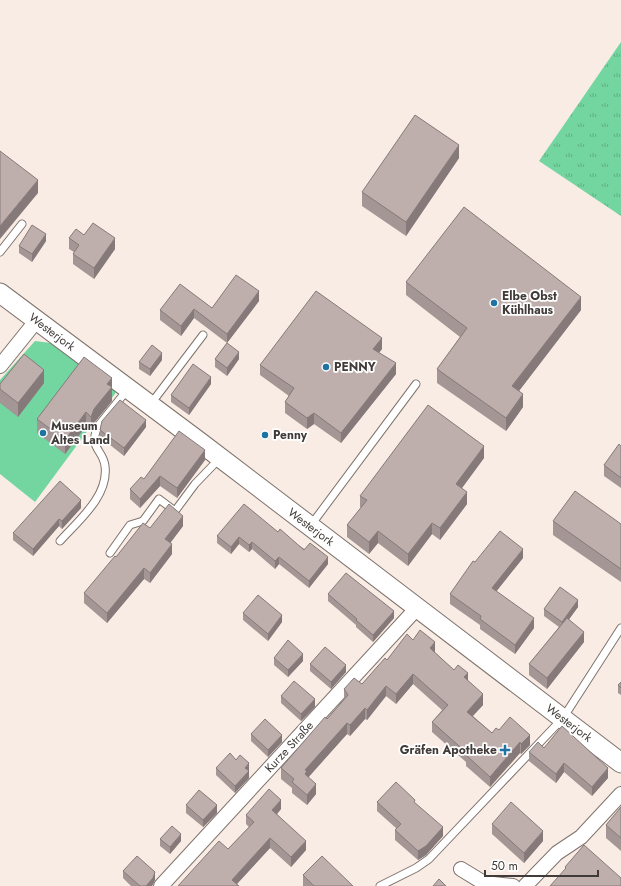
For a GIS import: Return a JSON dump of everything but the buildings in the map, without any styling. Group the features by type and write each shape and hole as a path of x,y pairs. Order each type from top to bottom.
{"main road":[{"name":"Westerjork","path":"0,293 310,526 621,763"}],"street":[{"path":"0,366 36,320"},
{"name":"Kurze Straße","path":"161,886 417,608"},
{"path":"525,886 557,853 581,837 621,794"},
{"path":"461,869 484,882 513,886"}],"lane":[{"path":"0,252 22,224"},
{"path":"150,405 203,335"},
{"path":"310,526 416,384"},
{"path":"60,541 102,491 105,478 105,465 95,448 95,432 98,426 128,389"},
{"path":"110,553 130,526 142,521 159,499 175,511 195,484 220,458"},
{"path":"380,886 416,868 429,859 563,718 621,628"}],"green space":[{"path":"621,42 621,216 539,161"},
{"name":"Museum Altes Land","path":"35,341 51,343 117,391 35,502 0,474 0,380"}],"place":[{"name":"Elbe Obst Kühlhaus","path":"494,303"},
{"name":"PENNY","path":"326,367"},
{"name":"Museum Altes Land","path":"43,433"},
{"name":"Penny","path":"265,435"},
{"name":"Gräfen Apotheke","path":"505,750"}]}
